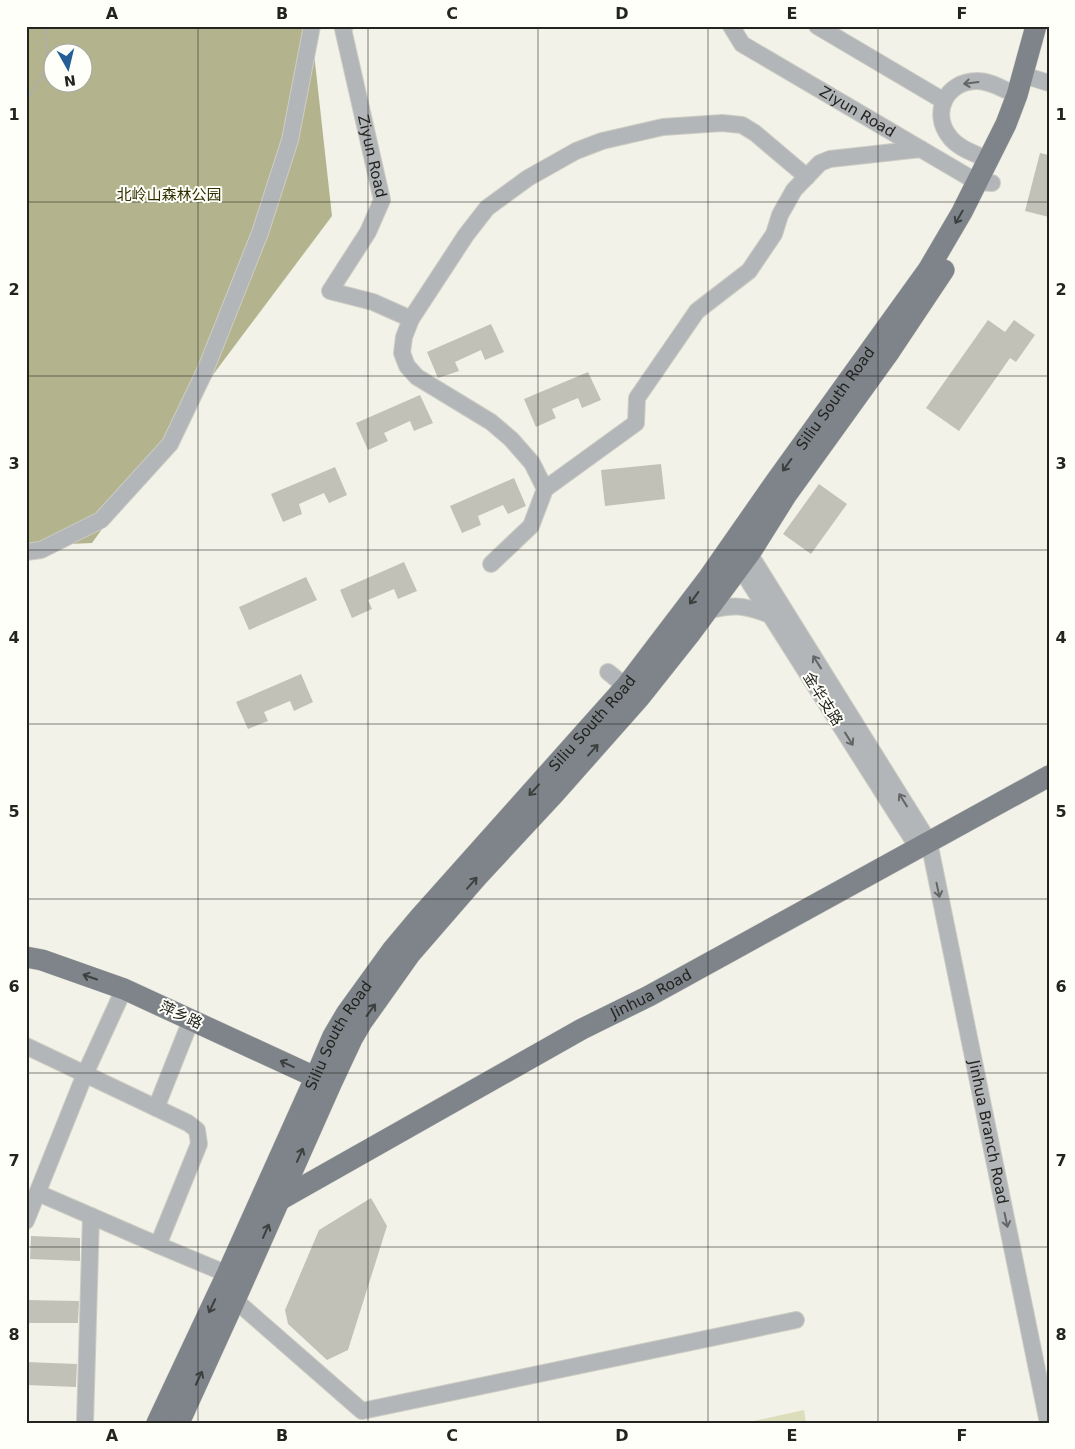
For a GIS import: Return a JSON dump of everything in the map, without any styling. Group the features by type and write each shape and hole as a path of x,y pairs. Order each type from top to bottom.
{"main road":[{"name":"Siliu South Road","path":"985,183 989,160 1017,95 1036,79 1036,26"},
{"name":"Siliu South Road","path":"179,1423 235,1300 235,1277 254,1214 323,1081 411,953 555,793 633,692 707,611 776,481 928,270 962,212 985,183 1018,129 1036,79 1049,33"},
{"name":"Siliu South Road","path":"633,692 679,619 739,552"},
{"name":"Jinhua Road","path":"254,1214 582,1029 649,996 1049,776"},
{"name":"萍乡路","path":"26,957 42,960 124,989 323,1081"},
{"name":"Siliu South Road","path":"157,1423 235,1277 280,1200 323,1081"}],"street":[{"path":"26,552 42,550 101,520 170,444 205,371 260,233 290,140 312,26"},
{"name":"Ziyun Road","path":"345,26 382,200 368,232 330,291 372,302 410,319"},
{"name":"Ziyun Road","path":"731,26 742,44 921,149 985,183"},
{"path":"817,26 944,100"},
{"path":"989,160 958,145 948,136 942,122 944,100 951,90 961,84 976,81 991,84 1017,95"},
{"path":"545,489 532,463 511,439 491,422 417,377 407,366 402,353 404,337 410,319 466,235 487,208 528,178 576,151 602,141 663,127 722,124 742,125 755,133 807,177"},
{"path":"491,564 531,526 545,489 636,423 637,398 697,311 749,271 774,234 780,215 794,190 820,163 830,159 921,149"},
{"path":"739,552 923,845"},
{"name":"金华支路","path":"739,552 770,615 923,845"},
{"path":"707,611 724,607 743,606 770,615"},
{"path":"608,672 633,692"},
{"name":"Jinhua Branch Road","path":"923,845 1048,1423"},
{"path":"26,1221 85,1074 124,989"},
{"path":"156,1108 191,1020"},
{"path":"26,1046 188,1123 197,1130 199,1144 158,1245"},
{"path":"38,1193 235,1277"},
{"path":"85,1423 91,1216"},
{"path":"235,1300 362,1411 796,1320"}],"path":[{"path":"26,103 48,64 46,26"}],"green space":[{"name":"北岭山森林公园","path":"26,26 311,26 332,216 218,368 92,543 26,546"},
{"path":"804,1410 806,1423 745,1423"}],"building":[{"path":"1040,153 1049,155 1049,217 1025,211"},
{"path":"988,320 1005,332 1014,320 1035,335 1016,362 1010,358 959,431 926,408"},
{"path":"491,324 504,352 485,360 481,350 455,362 459,371 438,378 427,352"},
{"path":"588,372 601,400 582,408 578,398 552,409 556,418 536,427 524,399"},
{"path":"420,395 433,423 414,431 410,421 384,433 388,441 368,450 356,423"},
{"path":"661,464 665,499 605,506 601,470"},
{"path":"335,467 347,495 329,503 324,493 299,504 302,514 283,522 271,494"},
{"path":"514,478 526,506 508,514 503,505 478,516 481,525 462,533 450,506"},
{"path":"819,484 847,504 811,554 783,534"},
{"path":"404,562 417,591 398,599 394,589 368,600 372,609 352,618 340,590"},
{"path":"306,577 317,600 249,630 239,607"},
{"path":"301,674 313,702 294,711 290,701 264,712 268,721 248,729 236,702"},
{"path":"371,1198 387,1226 348,1350 327,1360 288,1324 285,1310 319,1230"},
{"path":"31,1236 80,1238 80,1261 30,1259"},
{"path":"26,1300 79,1301 78,1323 26,1323"},
{"path":"26,1362 77,1364 76,1387 26,1385"}]}
